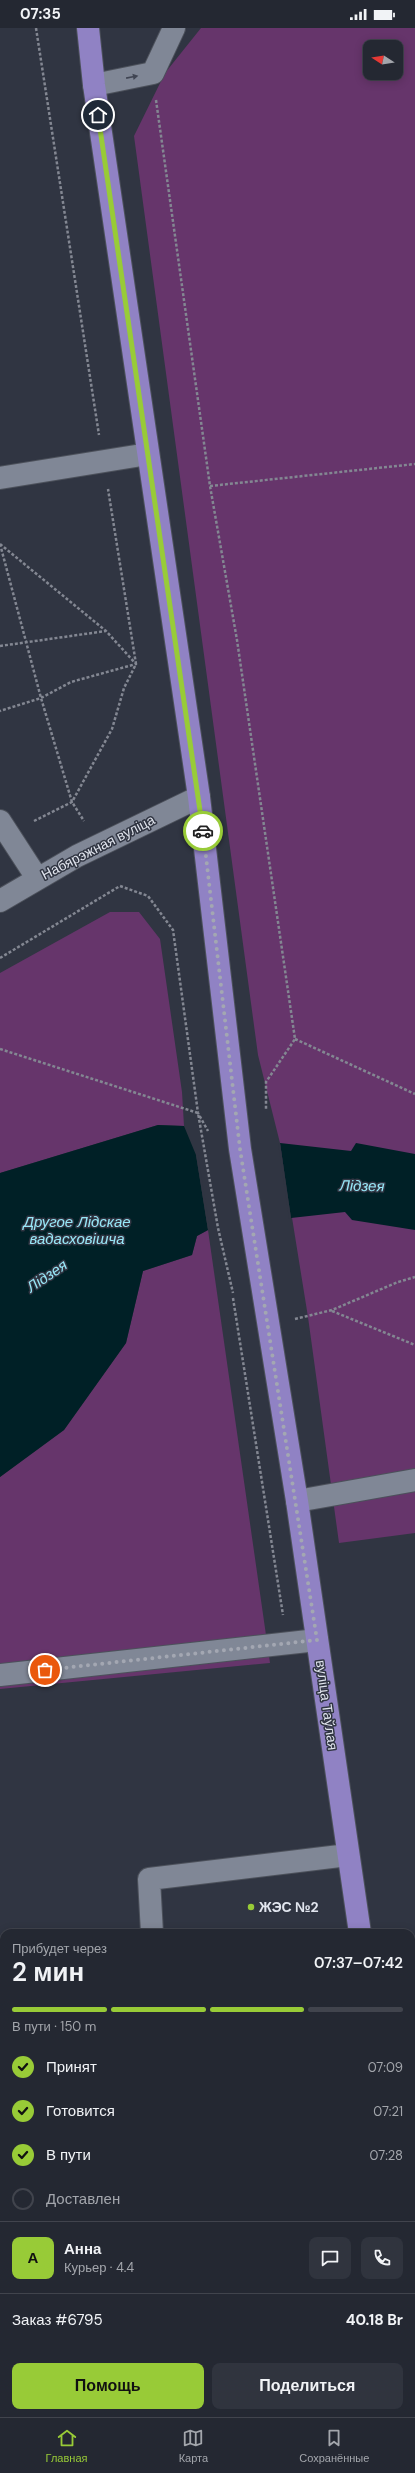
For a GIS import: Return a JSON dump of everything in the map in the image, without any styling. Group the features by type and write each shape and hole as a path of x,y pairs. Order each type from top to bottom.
{"main road":[{"name":"вуліца Таўлая","path":"88,28 94,85 199,797 240,1149 297,1501 359,1929"}],"street":[{"path":"94,85 152,73 174,28"},
{"path":"0,478 148,454"},
{"name":"Набярэжная вуліца","path":"0,901 77,856 199,797"},
{"path":"4,827 37,878"},
{"path":"297,1501 415,1480"},
{"path":"0,1675 288,1645 317,1640"},
{"path":"152,1929 149,1879 348,1855"}],"path":[{"path":"36,28 44,88"},
{"path":"152,73 210,486 237,640 295,1038 266,1082 266,1113"},
{"path":"210,486 415,464"},
{"path":"0,544 106,631 136,664 72,682 41,698 0,711"},
{"path":"0,544 41,698 72,802 85,824"},
{"path":"0,646 106,631"},
{"path":"4,827 72,802"},
{"path":"0,958 120,886 148,896 173,930 198,1114 218,1228 233,1293 288,1645"},
{"path":"295,1038 415,1094"},
{"path":"0,1049 198,1114 209,1133"},
{"path":"233,1270 233,1293"},
{"path":"291,1320 332,1310 398,1282 415,1277"},
{"path":"332,1310 415,1345"}],"shaded area":[{"path":"201,28 415,28 415,1533 339,1543 308,1317 280,1143 258,1055 134,136 165,73"},
{"path":"110,912 139,912 160,939 182,1092 184,1126 158,1125 0,1173 0,973"},
{"path":"208,1230 270,1663 0,1689 0,1477 64,1430 126,1343 143,1271 192,1255 197,1236"}],"water":[{"name":"Другое Лідскае вадасховішча","path":"158,1125 184,1126 196,1155 208,1230 197,1236 192,1255 143,1271 126,1343 64,1430 0,1477 0,1173"},
{"name":"Лідзея","path":"280,1143 351,1151 356,1143 415,1154 415,1230 352,1220 345,1212 291,1218"}],"pier":[{"path":"278,1143 280,1143 291,1218 289,1219"},
{"path":"196,1155 198,1155 210,1229 208,1230"}],"way so far":[{"path":"45,1670 288,1645 317,1640 297,1501 240,1149 203,831"}],"place":[{"name":"ЖЭС №2","path":"251,1907"}],"route":[{"path":"98,115 203,831"}]}
